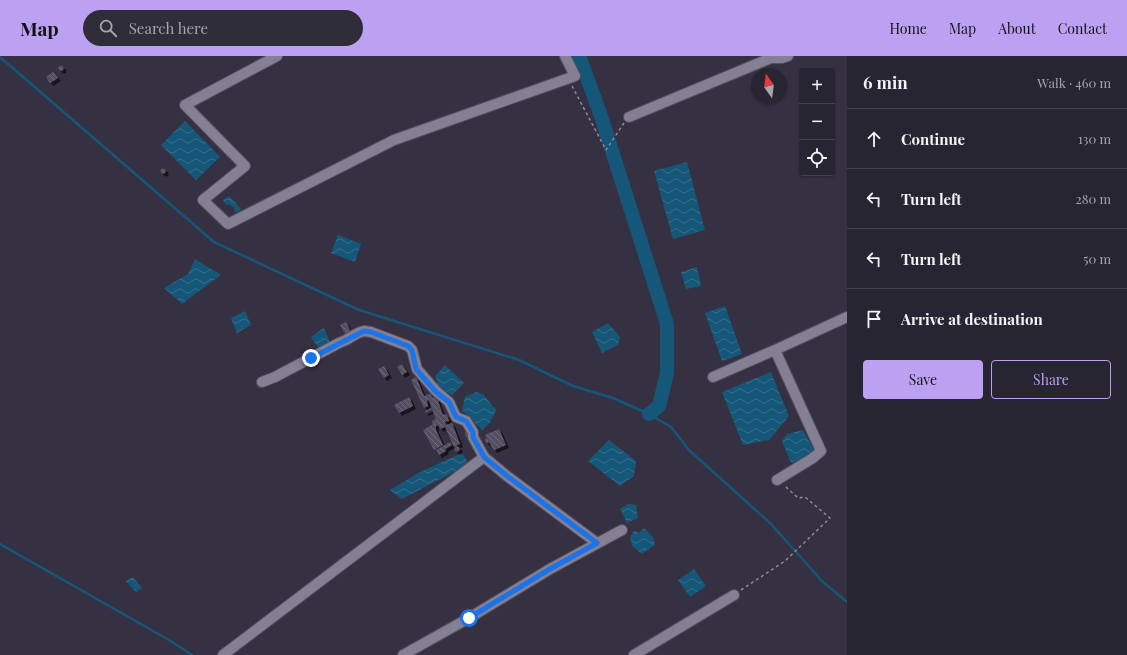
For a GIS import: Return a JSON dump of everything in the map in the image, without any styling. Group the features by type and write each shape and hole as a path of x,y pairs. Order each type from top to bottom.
{"street":[{"path":"277,56 185,105 245,166 203,200 228,224 394,140 575,76 565,56"},
{"path":"628,117 771,58 782,58 788,56"},
{"path":"713,377 847,317"},
{"path":"262,382 364,331 371,332 408,346 412,350 416,369 436,392 449,402 456,417 466,421 473,432 473,437 484,457 597,543"},
{"path":"775,350 821,451 813,458 777,480"},
{"path":"223,655 484,457"},
{"path":"403,655 469,618 550,569 622,530"},
{"path":"634,655 734,595"}],"path":[{"path":"568,78 606,150 628,117"},
{"path":"734,595 784,561 830,518 805,497 798,498 777,480"}],"water":[{"path":"185,121 220,157 196,180 161,145"},
{"path":"687,162 705,230 673,239 654,171"},
{"path":"229,196 241,209 238,212 235,212 234,207 228,204 226,205 223,200"},
{"path":"338,235 361,244 355,262 331,253"},
{"path":"195,259 221,275 182,304 164,288 188,274"},
{"path":"697,267 701,286 686,289 681,272"},
{"path":"725,306 742,354 722,361 705,313"},
{"path":"245,311 251,325 237,333 231,318"},
{"path":"608,323 620,337 618,345 602,353 592,332"},
{"path":"324,328 330,342 319,349 311,337"},
{"path":"445,365 464,383 452,395 440,388 435,376"},
{"path":"771,372 789,416 769,440 743,445 722,392"},
{"path":"476,392 483,394 496,410 490,423 482,430 462,410 465,397"},
{"path":"803,430 815,452 804,459 791,463 782,441 787,434"},
{"path":"609,440 636,461 634,476 620,486 588,461"},
{"path":"462,453 469,464 402,499 390,490 420,472"},
{"path":"628,504 636,505 638,518 627,523 620,509"},
{"path":"644,528 653,537 655,545 642,554 632,546 630,537 634,531 639,533"},
{"path":"694,569 706,586 690,597 678,580"},
{"path":"133,577 142,588 136,592 126,581"}],"building":[{"path":"59,66 63,66 63,70 59,70"},
{"path":"53,72 58,78 50,83 46,77"},
{"path":"161,169 165,169 165,173 161,173"},
{"path":"346,322 353,336 348,339 340,325"},
{"path":"402,364 407,372 402,375 397,367"},
{"path":"384,366 389,375 384,378 378,369"},
{"path":"416,377 424,396 430,394 432,398 438,395 441,400 438,401 443,415 447,414 449,421 445,422 446,425 452,423 460,444 454,447 445,427 440,429 438,425 436,426 436,430 443,445 434,450 423,430 433,424 432,421 435,419 437,423 429,400 427,401 428,406 424,408 411,380"},
{"path":"409,397 413,406 399,413 394,405"},
{"path":"431,408 432,410 425,413 425,411"},
{"path":"499,429 506,445 494,450 489,442 486,443 485,439 487,439 485,435"},
{"path":"467,430 469,437 466,437 465,434"},
{"path":"450,442 452,445 439,455 436,450"},
{"path":"457,446 460,449 457,452 454,449"}],"waterway":[{"path":"579,56 600,113 667,324 667,373 659,406 649,414"},
{"path":"0,57 214,242 359,310 519,360 573,386 613,398 649,414 671,427 689,450 771,524 822,581 847,602"},
{"path":"0,544 169,640 192,655"}],"route":[{"path":"311,358 364,331 371,332 408,346 412,350 416,369 430,383 436,392 449,402 456,417 466,421 473,432 473,437 476,444 484,457 597,543 550,569 469,618"}]}
